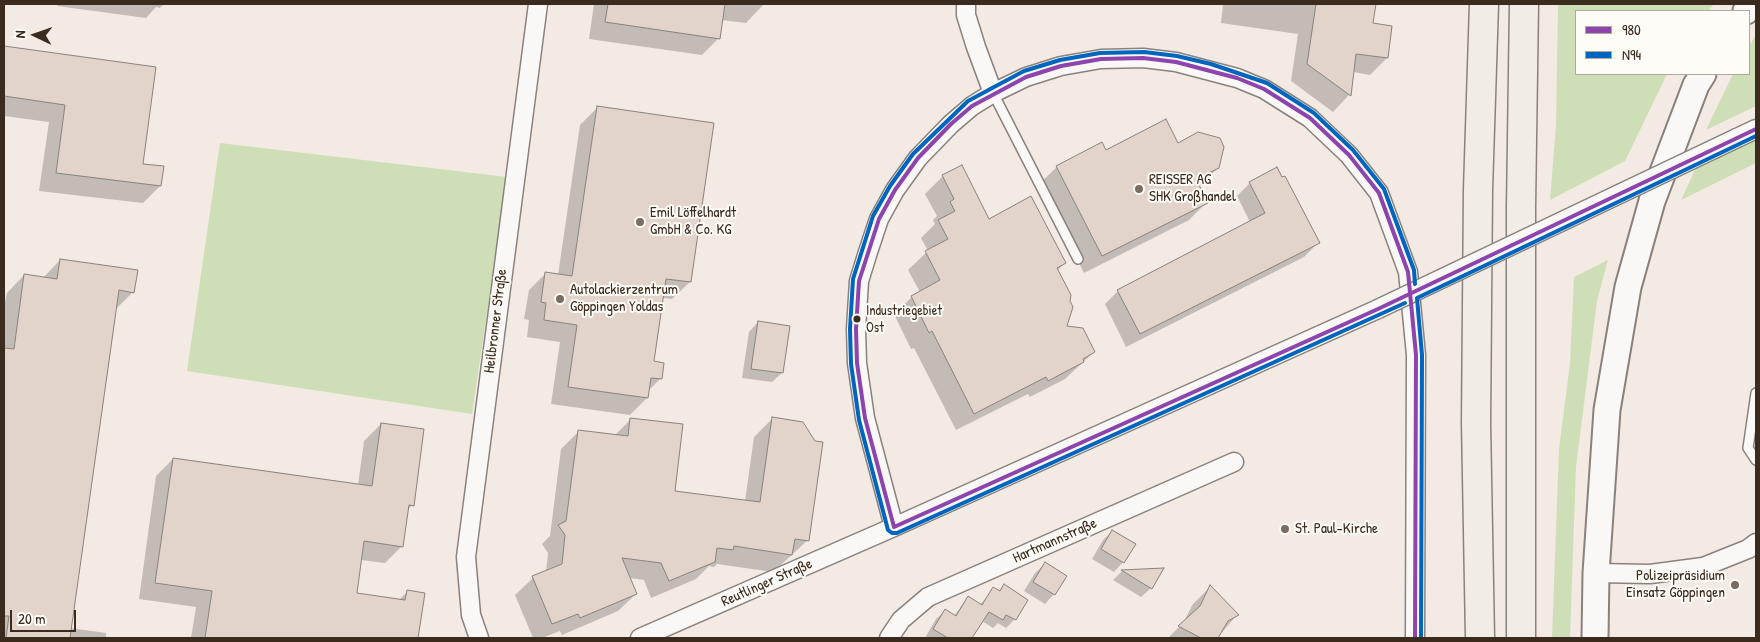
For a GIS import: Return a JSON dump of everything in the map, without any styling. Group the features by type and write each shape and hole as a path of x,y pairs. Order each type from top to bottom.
{"highway":[{"path":"1480,638 1476,423 1478,190 1484,4"},
{"path":"1521,638 1521,207 1524,4"}],"main road":[{"path":"1595,638 1596,573 1607,410 1628,287 1652,201 1696,85 1703,75"}],"street":[{"name":"Heilbronner Straße","path":"479,638 471,615 466,557 538,4"},
{"path":"966,4 966,15 993,93"},
{"path":"894,527 865,418 857,363 856,329 859,281 879,219 901,182 918,158 951,124 972,106 993,93 1026,77 1061,66 1101,59 1143,58 1176,62 1210,70 1264,89 1310,118 1349,155 1379,193 1408,272 1415,346 1416,638"},
{"name":"Reutlinger Straße","path":"640,638 894,527 1378,309 1756,129"},
{"name":"Hartmannstraße","path":"890,638 900,620 928,597 1234,462"},
{"path":"1596,573 1650,574 1703,567 1748,549 1756,543"}],"lane":[{"path":"993,93 1078,259"},
{"path":"1756,393 1748,448 1756,460"}],"green space":[{"path":"1558,4 1714,4 1709,10 1575,10 1575,75 1667,75 1625,161 1550,200 1556,125"},
{"path":"1756,35 1756,106 1706,130 1733,75 1750,75 1750,44"},
{"path":"1756,134 1756,163 1681,200 1700,159"},
{"path":"220,143 507,177 472,414 187,371"},
{"path":"1608,260 1597,301 1576,467 1570,638 1552,638 1559,449 1570,363 1574,277"}],"building":[{"path":"608,4 725,4 720,39 605,22"},
{"path":"1316,4 1376,4 1373,23 1392,26 1388,58 1356,54 1351,96 1307,64"},
{"path":"4,46 156,67 143,164 164,166 161,186 56,173 65,105 4,96"},
{"name":"Emil Löffelhardt GmbH & Co. KG","path":"597,106 714,123 691,282 666,279 654,361 664,363 662,379 651,378 648,398 568,387 577,325 544,320 546,303 541,302 545,272 572,276"},
{"path":"1166,119 1178,143 1198,132 1220,138 1224,147 1219,168 1196,179 1208,203 1102,256 1056,166 1102,142 1106,150"},
{"path":"962,165 989,219 1031,196 1066,263 1057,268 1071,295 1070,301 1073,307 1067,326 1083,328 1095,352 1083,359 1084,362 1048,381 1046,377 974,414 932,331 929,333 911,296 940,280 925,251 948,239 938,220 955,211 950,202 954,199 942,175"},
{"path":"1277,167 1282,177 1285,176 1320,243 1140,334 1117,290 1265,213 1249,182"},
{"path":"60,259 138,270 134,293 119,290 70,638 6,638 9,616 4,616 4,348 14,349 24,274 57,279"},
{"path":"758,321 790,326 783,373 751,369"},
{"path":"772,417 803,422 815,441 823,442 809,541 795,539 792,555 734,546 733,550 717,548 715,562 669,581 661,563 622,558 637,594 580,618 578,614 552,624 532,576 562,564 565,535 558,525 566,521 578,430 628,436 630,418 683,424 675,491 760,502"},
{"path":"381,423 424,429 414,506 409,505 403,547 364,541 357,593 405,600 407,590 425,593 418,638 205,638 212,591 155,583 173,458 372,486"},
{"path":"1112,530 1136,544 1124,563 1101,549"},
{"path":"1045,562 1067,576 1055,595 1033,582"},
{"path":"1164,568 1152,589 1121,570"},
{"path":"1004,584 1028,600 1016,620 1006,615 1003,620 989,612 972,638 948,638 933,629 945,609 956,616 968,596 982,605 993,587 1000,591"},
{"path":"1210,585 1239,615 1228,621 1218,638 1201,638 1178,626 1200,606"}],"transit line":[{"name":"N94","path":"1405,303 897,533 892,533 888,530 859,420 851,364 850,329 853,279 873,216 890,186 913,154 968,101 1024,71 1060,60 1100,53 1144,52 1177,56 1211,64 1267,83 1314,113 1353,150 1384,189 1414,270 1415,284"},
{"name":"980","path":"894,527 865,418 857,363 856,329 859,281 879,219 895,190 918,158 951,124 972,106 1026,77 1061,66 1101,59 1143,58 1176,62 1237,78 1264,89 1310,118 1349,155 1379,193 1408,272 1416,355 1415,638"},
{"name":"980","path":"894,527 1378,309 1756,129"},
{"name":"N94","path":"1421,638 1422,355 1417,298 1756,136"}],"place":[{"name":"REISSER AG SHK Großhandel","path":"1139,189"},
{"name":"Emil Löffelhardt GmbH & Co. KG","path":"640,222"},
{"name":"Autolackierzentrum Göppingen Yoldas","path":"560,299"},
{"name":"Industriegebiet Ost","path":"857,319"},
{"name":"St. Paul-Kirche","path":"1285,529"},
{"name":"Polizeipräsidium Einsatz Göppingen","path":"1735,585"}]}
